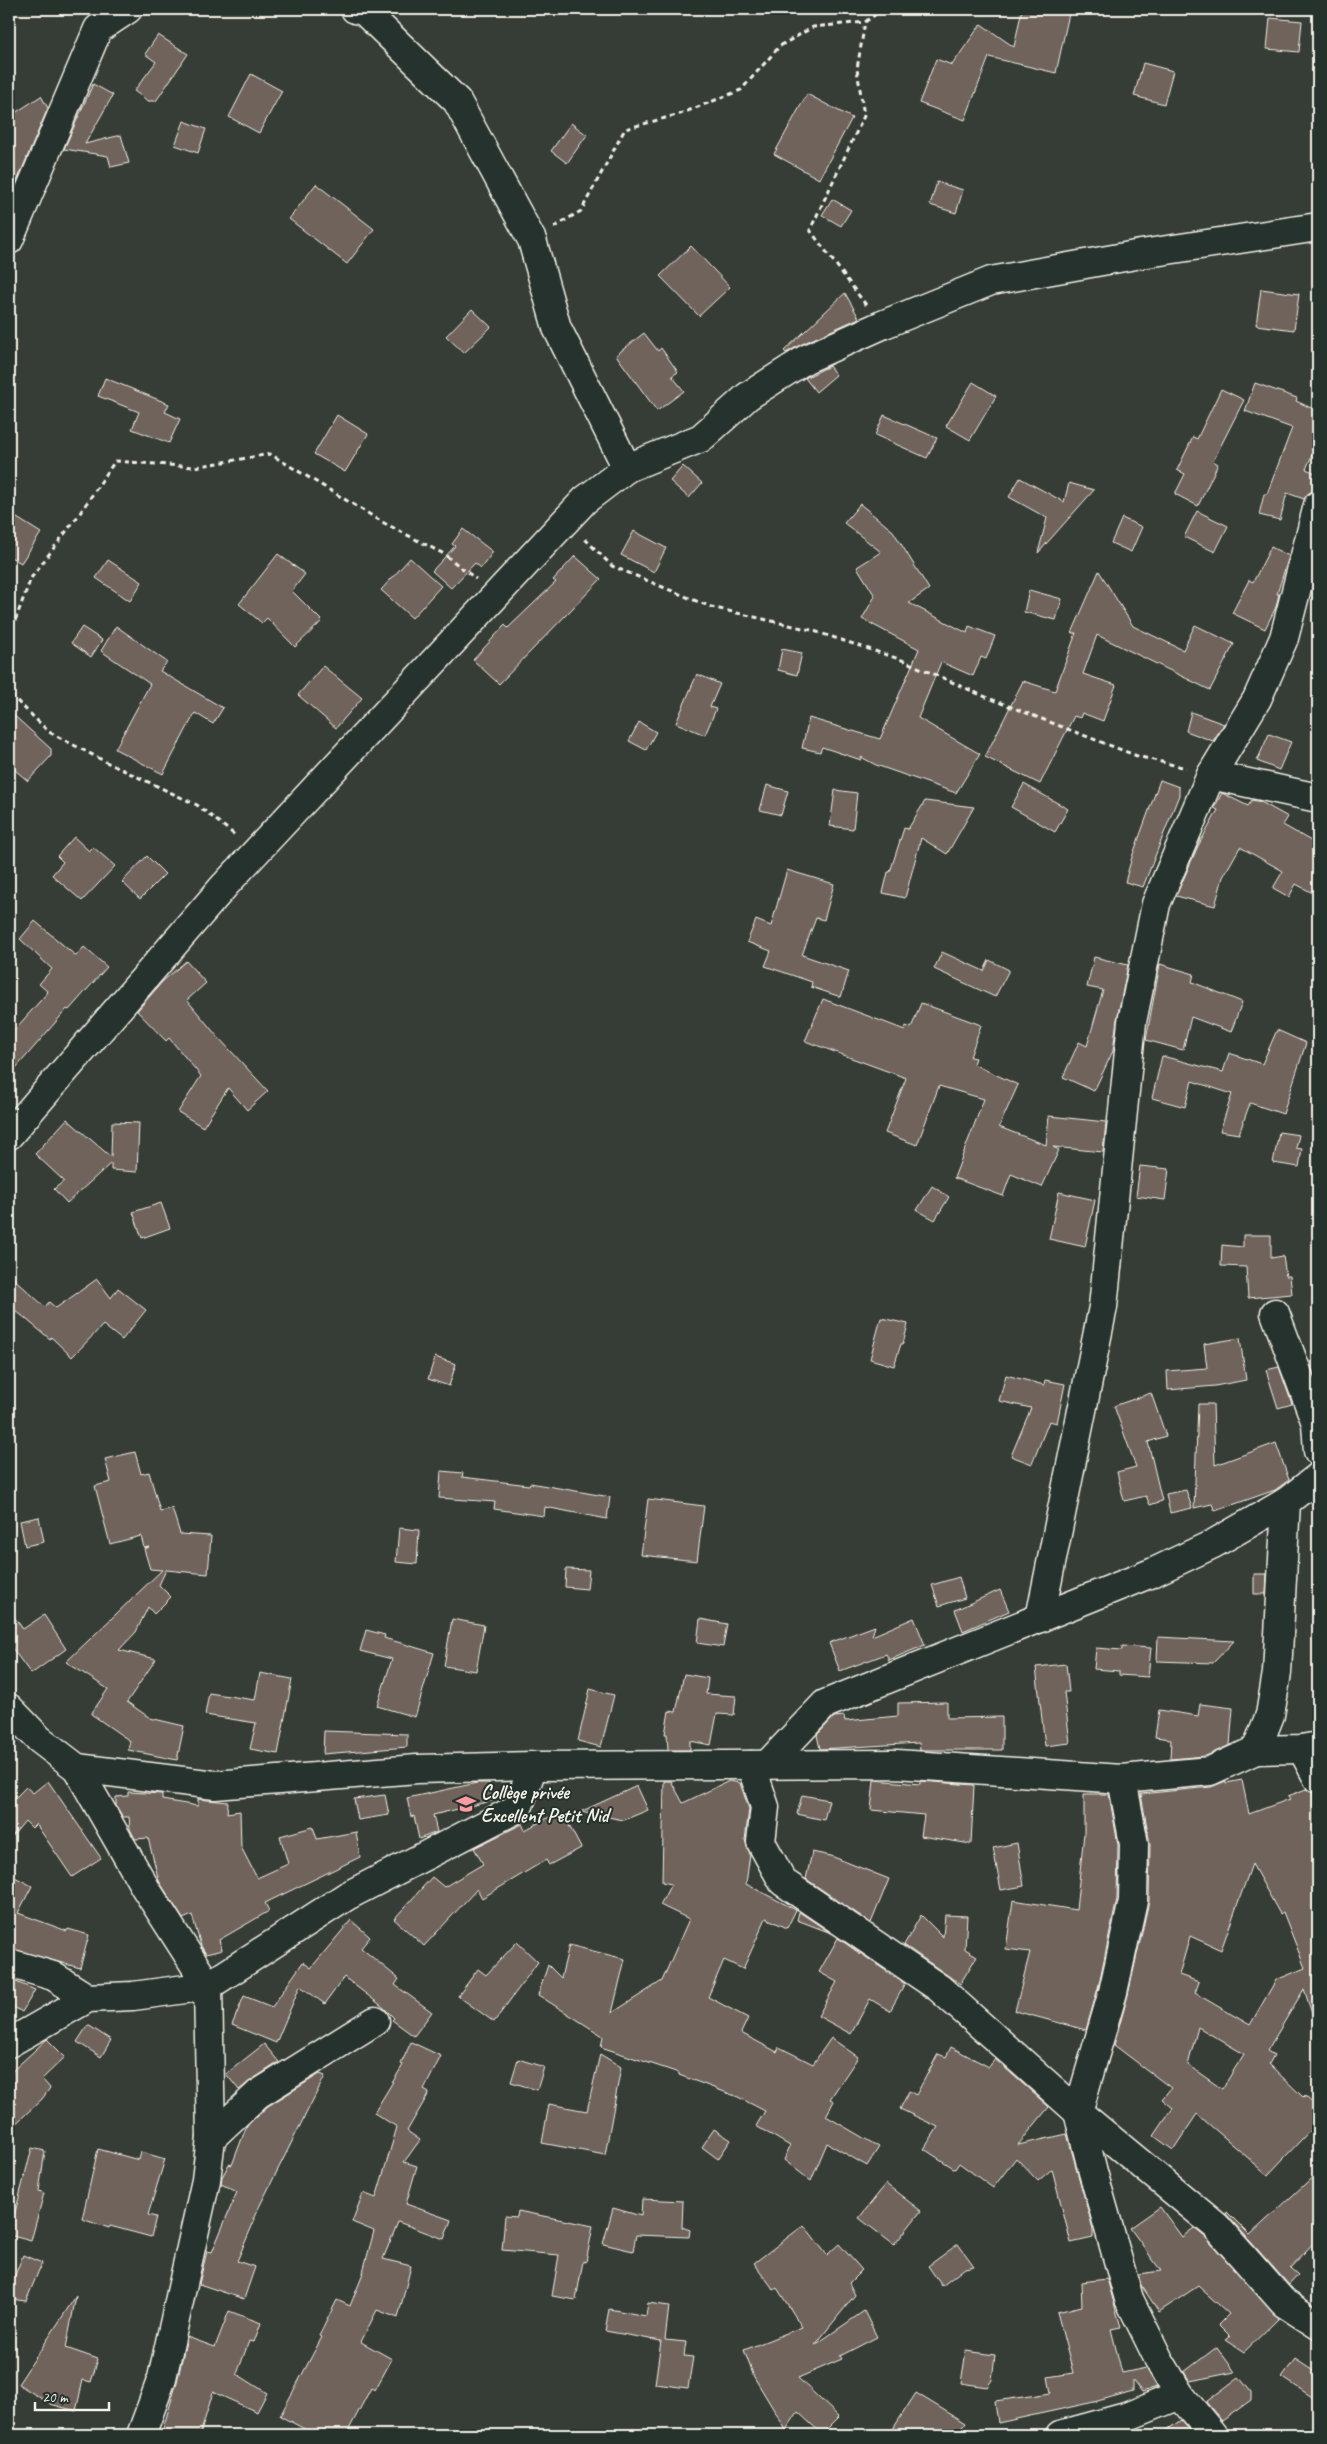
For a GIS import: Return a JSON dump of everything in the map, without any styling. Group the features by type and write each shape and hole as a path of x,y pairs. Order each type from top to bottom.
{"street":[{"path":"9,240 98,29 128,9"},
{"path":"355,9 364,11 456,101 532,240 557,328 627,468"},
{"path":"9,1135 225,885 585,500 627,468 701,438 748,396 806,359 882,325 991,281 1204,244 1318,227"},
{"path":"1040,1618 1103,1307 1132,1022 1156,904 1211,774 1258,698 1284,638 1318,505"},
{"path":"1211,774 1318,798"},
{"path":"1275,1313 1316,1423 1318,1451"},
{"path":"759,1765 825,1704 1154,1572 1213,1544 1286,1502 1318,1477"},
{"path":"1256,1750 1270,1715 1277,1673 1286,1502"},
{"path":"9,1708 39,1739 77,1768 146,1889 208,1986 211,2138 206,2180 162,2378 141,2435"},
{"path":"77,1768 215,1785 417,1769 533,1766 896,1764 1122,1780 1210,1771 1256,1750 1310,1748 1318,1779"},
{"path":"759,1765 765,1806 761,1842 782,1882 939,1988 1078,2112 1216,2226 1284,2303 1318,2325"},
{"path":"9,2043 88,1998 133,1996 208,1986 347,1896 518,1808 533,1766"},
{"path":"1122,1780 1134,1844 1133,1901 1113,1992 1078,2112 1092,2172 1129,2299 1159,2360 1180,2395 1213,2435"},
{"path":"9,1963 53,1976 88,1998"},
{"path":"211,2138 258,2094 375,2021"},
{"path":"1060,2435 1126,2417 1180,2395"}],"path":[{"path":"532,240 581,211 625,129 680,114 741,90 780,46 813,27 866,22 883,9"},
{"path":"866,22 857,69 864,116 810,230 882,325"},
{"path":"256,852 198,805 106,762 50,732 12,696 9,638 31,578 78,516 115,462 195,467 270,454 384,523 444,554 497,596"},
{"path":"567,521 612,566 711,607 820,633 902,660 988,698 1136,756 1211,774"}],"building":[{"path":"1022,9 1070,9 1056,73 989,57 965,120 919,103 936,59 952,65 981,24 1014,47"},
{"path":"1270,18 1302,21 1299,52 1267,49"},
{"path":"158,35 188,54 156,101 148,101 134,91 156,62 145,54"},
{"path":"1143,63 1173,71 1164,104 1134,96"},
{"path":"251,74 282,91 259,133 229,117"},
{"path":"93,84 113,95 85,144 121,135 129,163 111,167 108,156 64,149"},
{"path":"807,94 852,118 819,179 774,154"},
{"path":"41,96 48,108 9,200 9,117"},
{"path":"184,121 206,129 198,153 175,145"},
{"path":"571,123 587,135 567,163 551,151"},
{"path":"937,182 963,190 956,213 930,205"},
{"path":"316,184 374,229 347,264 289,219"},
{"path":"832,199 851,210 841,226 822,215"},
{"path":"691,246 730,287 699,316 660,276"},
{"path":"1261,289 1299,294 1294,330 1256,325"},
{"path":"845,293 859,318 786,353 784,351"},
{"path":"472,309 491,327 464,353 446,336"},
{"path":"644,333 658,351 661,348 678,372 672,376 684,391 657,411 616,355"},
{"path":"829,366 836,375 816,392 805,378"},
{"path":"105,378 169,404 165,412 180,419 169,443 132,429 139,412 98,396"},
{"path":"973,382 996,396 970,440 946,426"},
{"path":"1255,383 1297,398 1296,401 1318,411 1318,442 1306,469 1318,474 1314,490 1304,499 1287,493 1280,520 1259,515 1264,494 1267,494 1292,428 1245,411"},
{"path":"1221,389 1244,400 1213,461 1218,464 1198,506 1175,494 1185,474 1177,470 1193,437 1197,439"},
{"path":"337,415 368,434 345,472 314,454"},
{"path":"884,415 937,438 927,458 875,435"},
{"path":"683,466 702,483 689,498 670,481"},
{"path":"1020,478 1064,502 1069,483 1094,490 1038,553 1047,518 1009,497"},
{"path":"860,504 893,531 929,589 909,603 967,633 969,626 995,636 986,659 981,657 973,676 941,662 918,718 980,754 956,793 876,765 861,757 861,760 822,747 820,752 802,748 809,718 880,739 919,649 862,619 875,596 857,567 881,552 844,523"},
{"path":"1197,511 1228,526 1215,552 1184,537"},
{"path":"9,513 41,533 21,563 9,556"},
{"path":"1122,518 1142,527 1131,552 1111,543"},
{"path":"463,529 493,552 481,568 475,563 451,588 432,571 455,546 452,544"},
{"path":"634,531 666,548 654,572 621,555"},
{"path":"1271,547 1289,556 1277,594 1279,594 1276,607 1265,629 1232,613 1249,580 1253,582"},
{"path":"278,554 305,574 292,591 322,621 295,647 267,618 262,623 239,604"},
{"path":"575,556 601,579 499,684 473,660 505,625 508,628 556,582 553,580"},
{"path":"410,558 441,586 412,618 381,590"},
{"path":"108,560 142,582 130,601 96,578"},
{"path":"1099,571 1133,626 1183,650 1195,625 1234,644 1210,690 1097,635 1083,674 1116,685 1103,721 1082,713 1080,718 1074,716 1040,784 985,757 1023,681 1055,691 1076,633 1072,633"},
{"path":"1029,590 1062,599 1056,620 1024,612"},
{"path":"116,626 167,662 160,671 223,708 213,724 195,713 163,774 115,749 150,684 101,651"},
{"path":"82,627 102,640 91,657 71,643"},
{"path":"782,649 802,653 797,675 778,670"},
{"path":"323,666 362,698 336,728 298,695"},
{"path":"697,674 720,684 710,707 716,709 705,735 676,723"},
{"path":"9,711 51,749 51,756 28,781 9,765"},
{"path":"1191,712 1224,724 1213,741 1186,731"},
{"path":"639,722 656,732 646,750 629,741"},
{"path":"1269,734 1291,742 1279,770 1257,761"},
{"path":"1160,780 1179,787 1179,795 1143,887 1125,882"},
{"path":"1024,784 1068,809 1055,832 1011,807"},
{"path":"767,785 788,791 781,815 760,810"},
{"path":"835,790 857,793 853,829 830,826"},
{"path":"1222,793 1248,806 1252,800 1261,802 1288,817 1283,825 1318,845 1318,896 1296,884 1289,897 1273,888 1283,871 1240,847 1223,877 1215,906 1176,896 1198,846 1218,810 1214,808"},
{"path":"925,801 974,807 947,854 921,838 905,898 883,893 888,872 890,872 904,828 908,829"},
{"path":"74,837 89,851 93,847 115,866 82,901 52,875 63,862 57,856"},
{"path":"147,856 165,874 140,899 122,882"},
{"path":"787,870 834,884 824,920 816,918 802,955 849,971 841,997 811,987 812,982 765,966 771,951 747,942 756,920 771,926"},
{"path":"35,921 76,956 84,947 107,967 69,1010 67,1009 9,1076 9,1036 48,992 39,984 52,969 20,939"},
{"path":"942,952 984,971 989,960 1009,970 995,997 934,969"},
{"path":"1094,957 1128,965 1117,1019 1113,1051 1094,1091 1063,1077 1079,1042 1087,1046 1103,990 1087,987"},
{"path":"186,961 206,983 187,1000 217,1036 268,1091 247,1110 228,1088 203,1127 178,1112 201,1076 169,1038 166,1041 137,1011 163,981"},
{"path":"1160,964 1194,974 1192,982 1242,1002 1231,1032 1191,1017 1183,1050 1146,1040"},
{"path":"823,999 905,1030 906,1026 911,1028 921,1003 981,1025 970,1057 975,1058 973,1064 1018,1085 999,1127 1046,1145 1049,1116 1106,1122 1103,1152 1053,1147 1059,1150 1042,1187 1011,1174 1003,1196 954,1178 984,1099 939,1086 917,1145 885,1133 906,1078 805,1041"},
{"path":"1277,1030 1306,1043 1283,1114 1250,1103 1239,1134 1220,1131 1232,1094 1192,1081 1185,1107 1152,1098 1162,1056 1223,1072 1229,1053 1262,1064"},
{"path":"67,1119 111,1157 112,1122 139,1123 137,1172 111,1170 111,1163 67,1203 54,1189 64,1181 35,1154"},
{"path":"1279,1132 1299,1135 1296,1148 1302,1149 1299,1167 1273,1163"},
{"path":"1140,1166 1169,1169 1165,1200 1136,1196"},
{"path":"932,1186 949,1197 935,1220 917,1210"},
{"path":"1059,1192 1095,1200 1085,1247 1049,1239"},
{"path":"161,1203 170,1228 142,1238 133,1212"},
{"path":"1243,1235 1271,1235 1271,1258 1283,1256 1286,1276 1290,1276 1292,1294 1248,1298 1246,1267 1221,1266 1222,1245 1243,1247"},
{"path":"9,1274 45,1307 49,1302 56,1308 97,1279 111,1298 118,1288 146,1310 122,1340 103,1325 72,1357 51,1337 50,1339 9,1305"},
{"path":"881,1318 908,1324 903,1344 901,1344 894,1366 870,1359"},
{"path":"1240,1338 1246,1380 1215,1386 1168,1390 1167,1371 1207,1368 1204,1344"},
{"path":"435,1357 456,1364 449,1386 428,1379"},
{"path":"1279,1367 1292,1404 1278,1408 1266,1370"},
{"path":"1006,1375 1044,1385 1045,1380 1065,1384 1057,1423 1049,1421 1032,1464 1011,1456 1031,1408 999,1401"},
{"path":"1151,1393 1166,1436 1148,1442 1162,1501 1150,1505 1146,1496 1124,1501 1117,1472 1136,1467 1114,1406"},
{"path":"1198,1404 1213,1404 1215,1465 1276,1443 1289,1480 1275,1490 1215,1511 1212,1504 1194,1508"},
{"path":"135,1452 141,1474 149,1472 160,1511 172,1508 180,1534 211,1536 208,1574 166,1570 159,1585 171,1597 154,1614 148,1607 136,1632 119,1650 156,1659 127,1702 150,1718 184,1726 177,1760 128,1750 130,1741 91,1714 108,1689 66,1662 162,1570 150,1569 144,1549 149,1547 144,1548 141,1536 110,1544 95,1486 111,1482 105,1459"},
{"path":"441,1471 463,1473 462,1477 529,1485 530,1483 610,1497 607,1519 545,1507 544,1516 494,1509 495,1502 439,1498"},
{"path":"1186,1490 1192,1508 1170,1513 1166,1494"},
{"path":"648,1499 704,1506 697,1561 641,1555"},
{"path":"39,1517 44,1542 25,1546 20,1521"},
{"path":"399,1528 419,1530 417,1564 396,1562"},
{"path":"566,1569 589,1570 587,1589 565,1587"},
{"path":"1254,1574 1267,1574 1266,1594 1254,1594"},
{"path":"959,1577 965,1598 939,1606 932,1585"},
{"path":"1000,1590 1009,1611 963,1631 955,1610"},
{"path":"9,1610 23,1629 44,1615 66,1649 31,1674 9,1644"},
{"path":"914,1618 925,1645 889,1660 886,1654 840,1671 829,1643 875,1626 872,1636"},
{"path":"452,1619 484,1625 476,1671 444,1666"},
{"path":"700,1619 727,1624 723,1647 697,1643"},
{"path":"366,1630 385,1635 384,1638 434,1653 415,1717 377,1706 392,1659 360,1651"},
{"path":"1158,1637 1234,1641 1213,1663 1157,1661"},
{"path":"1122,1646 1151,1648 1148,1677 1119,1675 1119,1671 1094,1669 1096,1648 1122,1650"},
{"path":"1066,1664 1069,1692 1064,1692 1070,1743 1045,1746 1036,1667"},
{"path":"260,1673 292,1679 278,1754 250,1749 256,1723 205,1715 209,1693 255,1700"},
{"path":"684,1674 708,1678 706,1694 736,1696 734,1715 717,1714 711,1745 690,1741 690,1750 668,1750 667,1734 665,1734 669,1711 676,1712"},
{"path":"590,1689 614,1695 601,1747 578,1741"},
{"path":"947,1702 947,1718 1002,1717 1002,1750 920,1750 919,1743 820,1749 817,1735 834,1717 844,1716 845,1721 898,1716 898,1703"},
{"path":"1200,1704 1233,1708 1230,1745 1206,1756 1170,1759 1171,1739 1155,1737 1159,1710 1198,1716"},
{"path":"324,1731 407,1734 407,1747 323,1754"},
{"path":"874,1780 920,1784 920,1781 974,1785 971,1844 921,1836 924,1815 871,1810"},
{"path":"1242,1780 1249,1814 1290,1799 1288,1796 1306,1789 1313,1793 1318,1807 1318,2022 1315,2023 1304,1989 1267,2051 1274,2055 1269,2064 1304,2098 1305,2096 1318,2108 1318,2122 1268,2175 1197,2114 1173,2150 1154,2136 1173,2108 1162,2099 1171,2088 1114,2045 1128,1995 1149,1901 1150,1844 1141,1794 1211,1787 1226,1781 1226,1783","holes":["1252,1864 1280,1914 1283,1912 1305,1968 1276,1980 1250,2025 1195,1993 1199,1982 1179,1975 1190,1936 1221,1950","1198,2027 1244,2054 1222,2089 1188,2065"]},
{"path":"48,1781 101,1858 72,1877 36,1824 32,1828 25,1821 9,1840 9,1804 26,1787 33,1793"},
{"path":"664,1781 671,1781 683,1803 729,1781 740,1783 749,1809 745,1840 750,1854 746,1884 796,1910 787,1928 766,1918 743,1969 724,1960 708,1997 748,2018 741,2033 777,2052 779,2047 813,2064 831,2038 858,2057 830,2099 834,2101 826,2116 879,2147 867,2166 827,2143 811,2181 784,2160 790,2146 756,2126 765,2111 738,2097 679,2075 679,2073 601,2047 603,2036 538,1995 548,1965 561,1978 569,1945 625,1959 612,2013 662,1981 689,1919 660,1905 671,1884 662,1882"},
{"path":"477,1783 489,1783 495,1800 433,1815 437,1832 419,1839 414,1816 411,1817 407,1798"},
{"path":"637,1786 648,1810 624,1820 580,1812"},
{"path":"128,1792 162,1794 162,1800 198,1806 198,1799 228,1802 227,1813 240,1811 241,1847 257,1878 288,1864 280,1836 313,1827 317,1839 356,1832 360,1857 265,1903 269,1911 219,1940 222,1950 206,1954 201,1946 192,1915 183,1919 159,1881 148,1838 135,1839 130,1829 129,1817 123,1817 116,1806 116,1797 128,1796"},
{"path":"1084,1794 1109,1794 1118,1845 1117,1899 1098,1988 1086,2030 1015,2011 1030,1952 1006,1949 1013,1900 1076,1910 1084,1833"},
{"path":"385,1795 389,1815 358,1820 354,1799"},
{"path":"802,1795 829,1800 824,1820 797,1814"},
{"path":"555,1814 563,1814 581,1848 549,1865 546,1860 482,1898 477,1889 424,1946 394,1919 432,1877 444,1887 483,1864 474,1848 522,1824 525,1830"},
{"path":"1017,1843 1024,1886 1001,1890 993,1848"},
{"path":"812,1852 831,1856 889,1879 871,1923 806,1879"},
{"path":"9,1874 32,1886 18,1913 67,1931 68,1929 89,1935 80,1968 9,1948"},
{"path":"799,1912 831,1933 797,1920"},
{"path":"921,1915 943,1937 945,1915 967,1916 965,1949 977,1956 960,1984 904,1945"},
{"path":"351,1920 370,1937 361,1948 399,1979 395,1985 432,2012 414,2036 392,2020 394,2018 383,2007 344,1977 325,2004 300,1986 276,2043 232,2025 244,1996 272,2007 303,1962 311,1968"},
{"path":"838,1938 859,1953 859,1955 860,1953 905,1984 890,2011 870,1999 851,2034 818,2016 837,1982 819,1972"},
{"path":"517,1942 538,1962 494,2022 458,1996 478,1969 486,1975"},
{"path":"9,1979 35,1990 22,2012 9,2004"},
{"path":"88,2025 111,2040 101,2057 77,2042"},
{"path":"47,2039 65,2057 42,2079 50,2088 42,2099 9,2130 9,2074"},
{"path":"411,2042 441,2056 424,2090 429,2093 407,2131 420,2140 404,2162 417,2166 406,2204 451,2220 444,2239 398,2222 383,2259 411,2266 398,2318 377,2310 361,2342 392,2359 375,2390 371,2388 346,2435 316,2435 280,2416 322,2337 319,2336 337,2300 350,2306 361,2279 374,2231 352,2222 363,2193 376,2198 397,2127 374,2113 403,2065 401,2064"},
{"path":"264,2044 279,2062 239,2090 226,2074"},
{"path":"951,2047 989,2067 995,2059 1049,2107 1018,2145 1067,2134 1093,2229 1093,2238 1071,2243 1052,2169 1038,2181 1016,2158 993,2188 959,2163 955,2169 924,2149 938,2127 900,2109 909,2091 916,2095 938,2054 946,2057"},
{"path":"600,2054 621,2067 605,2155 542,2143 549,2104 587,2111"},
{"path":"518,2059 544,2067 537,2090 511,2082"},
{"path":"320,2074 325,2076 253,2219 255,2219 237,2261 255,2267 244,2299 199,2284 207,2251 212,2252 237,2192 221,2184 222,2177 229,2164 232,2165 247,2125 268,2106"},
{"path":"714,2129 731,2140 718,2159 702,2147"},
{"path":"32,2148 45,2151 39,2191 44,2193 31,2241 9,2235"},
{"path":"98,2149 139,2160 141,2152 165,2159 148,2215 156,2217 151,2237 110,2226 109,2228 82,2219"},
{"path":"1318,2172 1318,2238 1290,2268 1298,2275 1289,2285 1226,2214 1227,2212 1250,2235"},
{"path":"886,2184 921,2211 894,2245 859,2218"},
{"path":"642,2199 683,2201 682,2227 690,2230 689,2237 636,2235 633,2251 603,2244 613,2208 641,2216"},
{"path":"1160,2207 1182,2237 1194,2228 1205,2237 1279,2318 1244,2352 1226,2340 1230,2337 1218,2325 1229,2314 1198,2286 1159,2312 1141,2285 1138,2274 1161,2271 1130,2228"},
{"path":"518,2211 593,2226 586,2262 583,2261 576,2300 552,2296 559,2255 502,2250 505,2216 517,2217"},
{"path":"804,2225 827,2255 839,2244 862,2270 849,2283 855,2295 815,2345 864,2311 877,2337 840,2356 842,2359 798,2378 839,2417 822,2434 798,2412 786,2430 754,2377 744,2350 802,2327 777,2288 774,2290 754,2263"},
{"path":"958,2244 974,2266 965,2268 942,2286 928,2266"},
{"path":"23,2255 42,2263 26,2301 9,2299 9,2279 13,2280"},
{"path":"1107,2279 1121,2327 1111,2329 1122,2373 1146,2368 1157,2387 1142,2392 1133,2380 1133,2391 1094,2402 998,2423 995,2401 1051,2393 1048,2377 1073,2373 1057,2312 1082,2306 1081,2282"},
{"path":"76,2296 66,2348 98,2359 91,2382 83,2380 76,2411 50,2404 18,2384"},
{"path":"648,2303 669,2306 665,2340 686,2342 684,2356 693,2357 688,2388 655,2384 661,2341 605,2331 609,2309 646,2316"},
{"path":"229,2311 261,2323 254,2342 249,2341 237,2374 267,2393 257,2412 213,2392 200,2435 161,2435 177,2382 187,2337 215,2347"},
{"path":"1217,2347 1235,2372 1190,2381 1184,2372"},
{"path":"966,2351 995,2355 992,2380 987,2387 961,2383"},
{"path":"1295,2359 1318,2374 1318,2401 1282,2377"},
{"path":"1239,2377 1251,2392 1251,2400 1222,2421 1206,2402"},
{"path":"916,2393 965,2423 957,2435 889,2435"},
{"path":"1181,2420 1193,2435 1160,2435"}],"place":[{"name":"Collège privée Excellent Petit Nid","path":"466,1804"}]}
